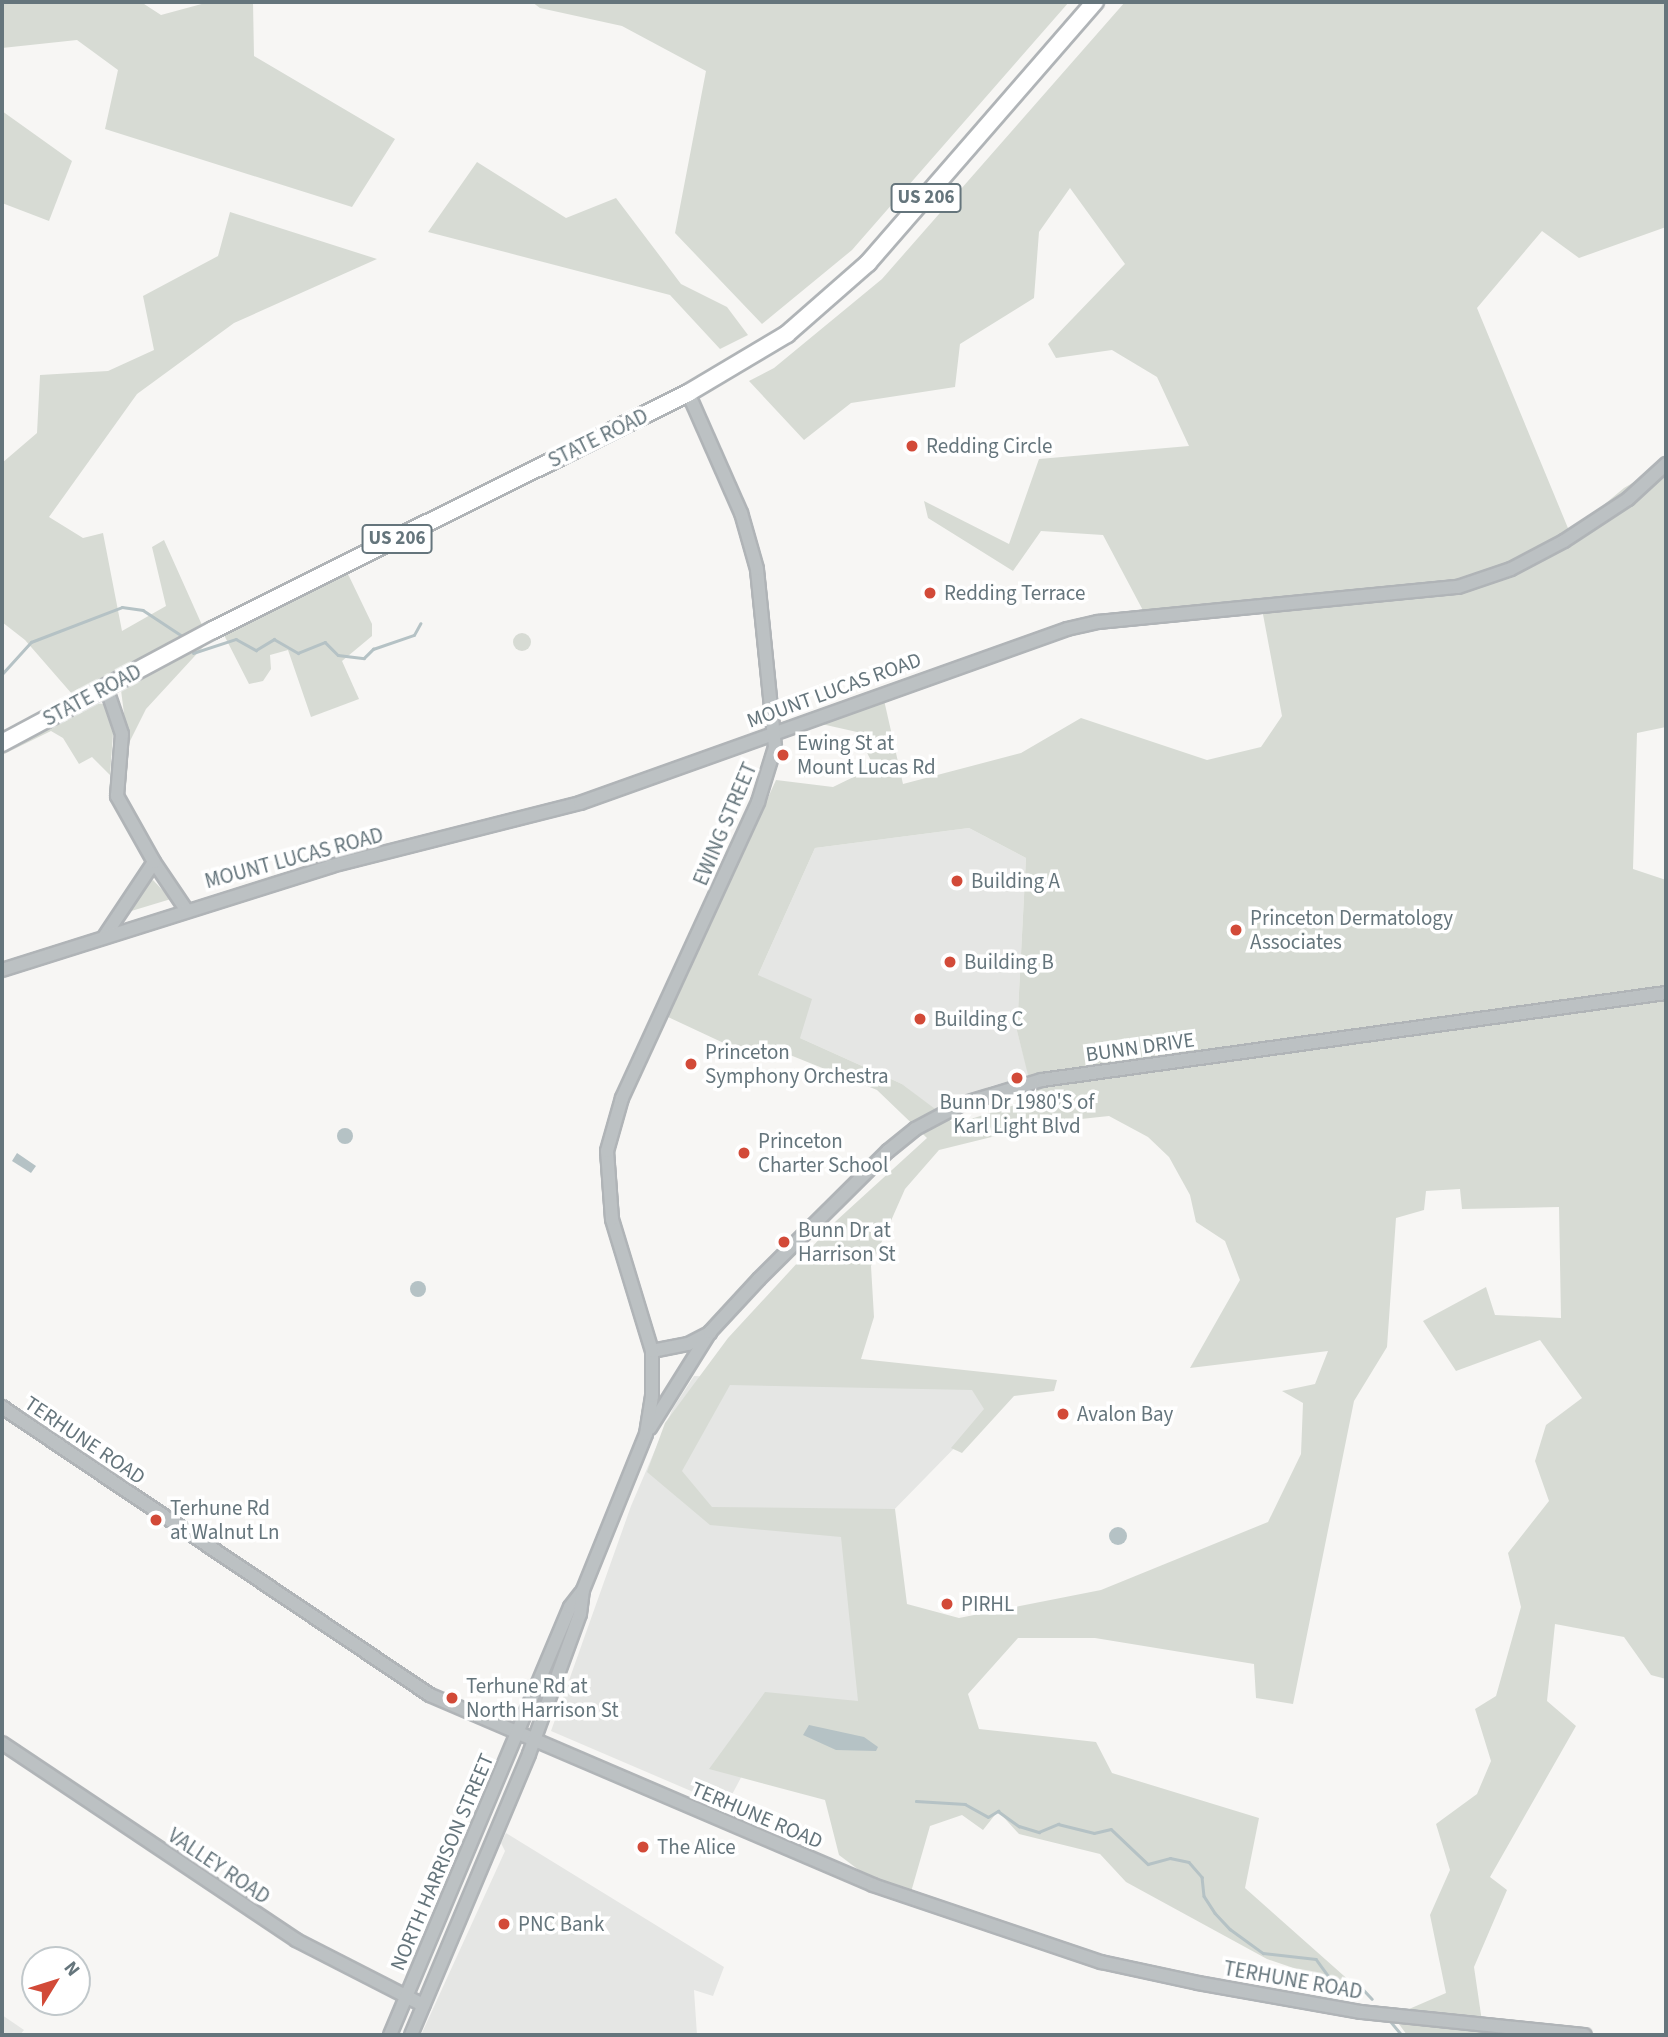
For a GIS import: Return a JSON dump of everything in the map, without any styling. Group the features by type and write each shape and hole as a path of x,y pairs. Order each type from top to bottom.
{"highway":[{"name":"STATE ROAD","path":"2,743 106,687 688,393 763,350 841,290 1095,2"}],"street":[{"name":"EWING STREET","path":"622,1098 758,802 772,765 775,732 757,569 741,513 688,393"},
{"name":"MOUNT LUCAS ROAD","path":"2,970 185,908 331,866 542,815 1007,648 1098,622 1438,591 1470,584 1564,541 1628,499 1666,464"},
{"path":"106,687 122,734 117,796 154,862 185,908"},
{"path":"104,937 154,862"},
{"name":"BUNN DRIVE","path":"646,1434 710,1332 888,1151 927,1122 987,1094 1042,1080 1666,993"},
{"name":"NORTH HARRISON STREET","path":"411,2035 534,1742 580,1614 583,1590 646,1434 652,1396 652,1350 608,1198 607,1151 622,1098"},
{"name":"BUNN DRIVE","path":"652,1350 688,1343 710,1332"},
{"name":"TERHUNE ROAD","path":"2,1407 404,1681 516,1735 873,1885 1101,1962 1361,2012 1585,2035"},
{"name":"NORTH HARRISON STREET","path":"390,2035 570,1606 583,1590"},
{"name":"VALLEY ROAD","path":"2,1743 296,1940 423,2005"}],"shaded area":[{"path":"2,2 141,2 161,15 209,2 253,2 254,56 395,139 352,207 105,129 118,70 77,40 2,48"},
{"path":"532,2 1069,2 852,250 762,324 675,233 706,71 622,26 540,8"},
{"path":"1125,2 1666,2 1666,227 1579,258 1542,231 1477,308 1570,533 1624,488 1666,463 1666,727 1637,733 1633,869 1666,880 1666,1679 1651,1675 1624,1637 1555,1624 1547,1701 1576,1726 1490,1877 1507,1890 1474,1967 1484,2035 1407,2035 1393,2016 1446,1993 1430,1915 1450,1870 1436,1824 1477,1794 1491,1761 1475,1709 1496,1696 1521,1607 1508,1553 1549,1501 1535,1461 1546,1425 1582,1398 1540,1340 1456,1371 1423,1321 1486,1287 1495,1315 1561,1318 1559,1207 1462,1209 1460,1189 1426,1191 1424,1210 1396,1218 1387,1347 1354,1401 1293,1704 1256,1698 1254,1664 1095,1638 1018,1638 968,1694 979,1729 1096,1742 1112,1773 1259,1818 1245,1888 1361,1991 1267,1959 1126,1882 1100,1854 1019,1834 998,1811 983,1830 962,1815 930,1826 909,1899 884,1889 839,1855 825,1800 709,1769 765,1692 858,1701 841,1537 710,1525 647,1472 665,1423 728,1338 836,1221 927,1138 877,1090 790,1055 759,1047 730,1046 668,1017 776,780 833,787 874,767 857,732 817,723 884,700 903,784 1021,753 1081,718 1207,760 1261,747 1282,716 1262,609 1147,618 1103,535 1041,531 1013,571 928,518 924,501 1009,544 1039,459 1189,446 1157,377 1112,350 1056,358 1048,344 1125,264 1070,188 1039,232 1034,298 960,344 955,387 851,403 804,440 749,381 774,368 882,279","holes":["969,828 1026,858 1017,1031 1034,1099 955,1124 902,1084 800,1038 812,999 758,975 815,848","1109,1116 1148,1137 1169,1157 1190,1195 1196,1222 1225,1241 1240,1280 1190,1368 1328,1351 1315,1384 1282,1391 1303,1403 1301,1454 1268,1522 1101,1590 959,1618 907,1604 895,1509 712,1507 682,1471 730,1385 972,1390 984,1409 951,1448 962,1453 1014,1396 1054,1391 1057,1380 861,1359 874,1317 871,1266 905,1189 939,1150 1053,1122"]},
{"path":"2,111 72,161 49,221 2,203"},
{"path":"477,162 566,218 616,198 681,284 727,307 748,335 720,349 670,295 428,232"},
{"path":"230,212 377,259 234,323 137,394 49,517 83,538 103,533 122,631 166,606 152,547 164,540 202,625 72,694 25,640 2,622 2,463 37,433 40,375 108,371 154,350 143,296 218,256"},
{"path":"347,572 372,624 372,636 342,661 359,699 311,717 288,650 270,655 271,669 263,681 249,684 224,635"},
{"path":"522,633 528,636 531,642 528,648 522,651 516,648 513,642 516,636"},
{"path":"204,646 146,709 128,745 121,690"},
{"path":"94,703 104,704 114,720 110,775 92,757 79,764 63,738 51,731 2,755 2,749"},
{"path":"969,828 1026,858 1017,1031 1029,1076 991,1086 935,1110 902,1084 800,1038 758,975 815,848"},
{"path":"153,880 171,899 128,912 149,882"},
{"path":"345,1128 351,1130 351,1142 345,1144 339,1142 337,1136 339,1130"},
{"path":"17,1153 36,1166 31,1173 12,1161"},
{"path":"415,1281 421,1281 426,1289 424,1295 415,1297 410,1292 410,1286"},
{"path":"694,1376 1013,1388 884,1520 881,1706 775,1713 726,1806 551,1731 631,1506 673,1408"},
{"path":"1118,1527 1124,1530 1127,1536 1124,1542 1118,1545 1112,1542 1109,1536 1112,1530"},
{"path":"809,1725 864,1737 878,1747 876,1751 836,1750 803,1735"},
{"path":"506,1833 724,1967 713,1996 694,1990 697,2035 421,2035 505,1851 501,1843"},
{"path":"2,2015 24,2030 20,2035 2,2035"}],"waterway":[{"path":"2,674 31,642 122,607 143,610 184,637"},
{"path":"193,653 236,639 256,650 274,639 298,653 325,642 338,655 364,658 373,649 414,635 420,624"},
{"path":"916,1801 965,1804 988,1817 998,1811 1019,1826 1039,1832 1058,1824 1094,1833 1111,1829 1148,1864 1170,1858 1189,1862 1202,1877 1204,1896 1230,1929 1263,1953 1316,1959 1338,1989 1346,1988"},
{"path":"1356,1987 1361,1987 1372,1999"},
{"path":"1391,2022 1402,2035"}],"place":[{"name":"Redding Circle","path":"912,446"},
{"name":"Redding Terrace","path":"930,593"},
{"name":"Ewing St at Mount Lucas Rd","path":"783,755"},
{"name":"Building A","path":"957,881"},
{"name":"Princeton Dermatology Associates","path":"1236,930"},
{"name":"Building B","path":"950,962"},
{"name":"Building C","path":"920,1019"},
{"name":"Princeton Symphony Orchestra","path":"691,1064"},
{"name":"Bunn Dr 1980'S of Karl Light Blvd","path":"1017,1078"},
{"name":"Princeton Charter School","path":"744,1153"},
{"name":"Bunn Dr at Harrison St","path":"784,1242"},
{"name":"Avalon Bay","path":"1063,1414"},
{"name":"Terhune Rd at Walnut Ln","path":"156,1520"},
{"name":"PIRHL","path":"947,1604"},
{"name":"Terhune Rd at North Harrison St","path":"452,1698"},
{"name":"The Alice","path":"643,1847"},
{"name":"PNC Bank","path":"504,1924"}]}
